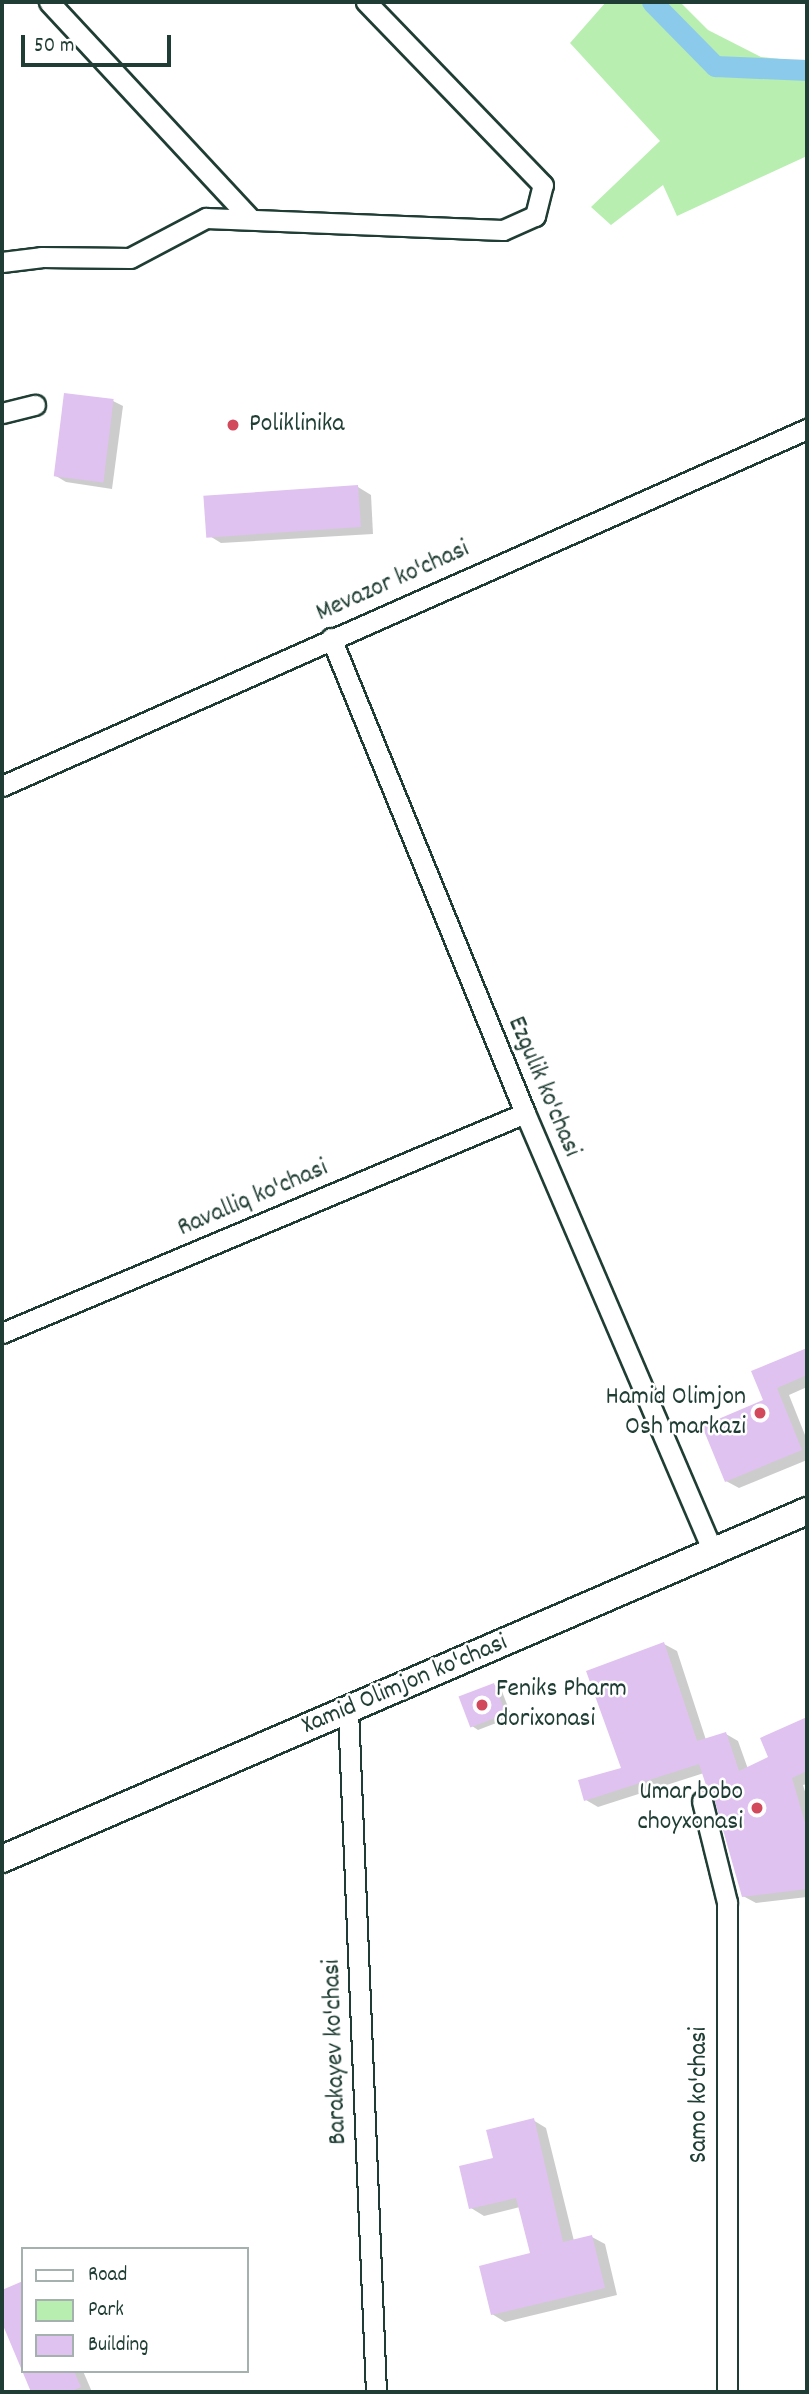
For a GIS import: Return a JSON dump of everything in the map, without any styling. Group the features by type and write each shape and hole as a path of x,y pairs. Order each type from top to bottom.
{"main road":[{"name":"Xamid Olimjon ko'chasi","path":"2,1859 807,1511"}],"street":[{"path":"49,2 251,219"},
{"path":"2,262 41,257 130,258 206,218 503,230 535,216 543,184 366,2"},
{"path":"2,413 35,405"},
{"name":"Mevazor ko'chasi","path":"2,786 807,429"},
{"name":"Ezgulik ko'chasi","path":"331,638 525,1113 714,1553"},
{"name":"Ravalliq ko'chasi","path":"2,1333 525,1113"},
{"name":"Barakayev ko'chasi","path":"348,1710 376,2392"},
{"name":"Samo ko'chasi","path":"702,1801 726,1902 727,2392"}],"green space":[{"path":"606,2 680,2 708,30 761,57 807,62 807,156 677,216 663,185 611,225 591,207 660,141 570,43"}],"building":[{"path":"64,393 114,399 103,482 54,476"},
{"path":"358,485 361,527 206,538 203,496"},
{"name":"Hamid Olimjon Osh markazi","path":"807,1348 807,1375 777,1388 802,1450 725,1482 702,1426 763,1400 751,1371"},
{"path":"664,1642 697,1741 726,1732 739,1771 768,1757 760,1738 807,1717 807,1771 792,1778 807,1830 807,1889 742,1897 714,1798 708,1791 699,1764 584,1801 578,1780 621,1768 586,1671"},
{"name":"Feniks Pharm dorixonasi","path":"494,1683 506,1714 470,1727 459,1697"},
{"path":"534,2118 563,2242 592,2235 605,2288 491,2315 479,2266 530,2253 516,2198 469,2209 459,2166 493,2158 486,2130"},
{"path":"21,2282 21,2368 2,2323 2,2290"},
{"path":"23,2373 75,2373 81,2387 70,2392 31,2392"}],"waterway":[{"path":"652,2 715,66 807,70"}],"place":[{"name":"Poliklinika","path":"233,425"},
{"name":"Hamid Olimjon Osh markazi","path":"760,1413"},
{"name":"Feniks Pharm dorixonasi","path":"482,1705"},
{"name":"Umar bobo choyxonasi","path":"757,1808"}]}
